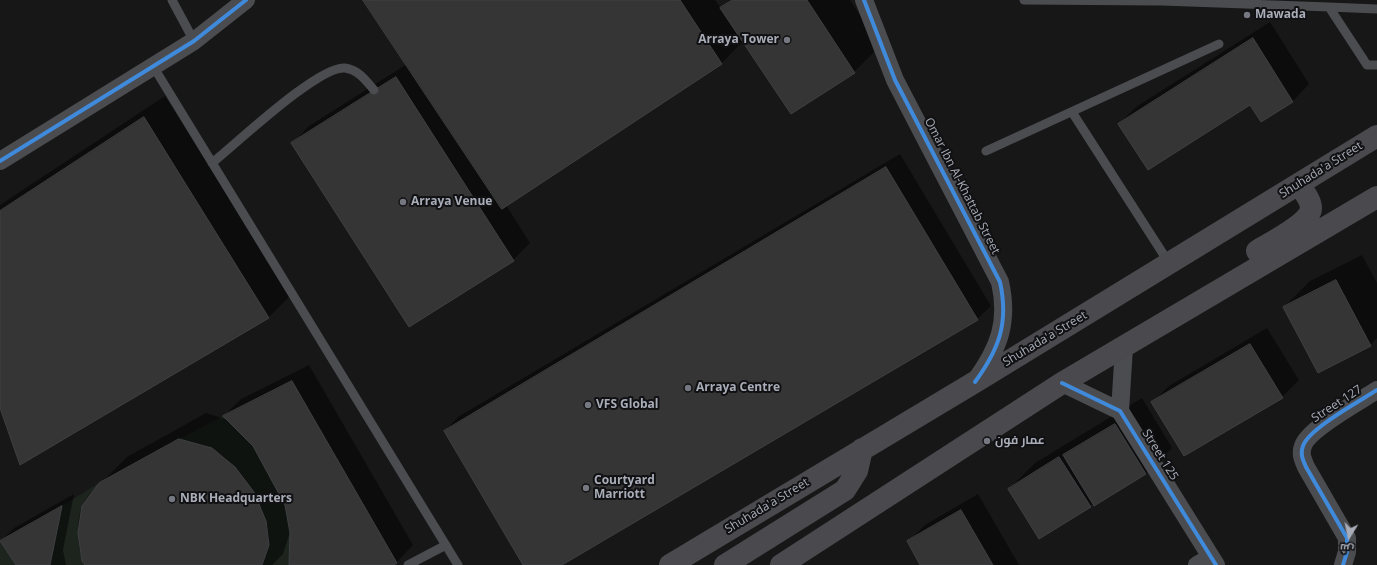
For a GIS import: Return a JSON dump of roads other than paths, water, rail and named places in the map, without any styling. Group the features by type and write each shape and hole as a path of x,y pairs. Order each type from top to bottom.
{"main road":[{"name":"Shuhada'a Street","path":"670,565 975,382 1377,136"},
{"path":"1167,321 1196,289 1305,221 1309,217 1311,208 1299,184"},
{"path":"781,565 1062,383 1377,197"},
{"path":"725,565 845,490 857,471 862,449"}],"street":[{"path":"0,161 194,41 246,0"},
{"name":"Omar Ibn Al-Khattab Street","path":"864,0 895,80 1000,282 1004,300 1004,320 1000,338 994,353 975,382"},
{"path":"1062,383 1120,411 1124,347"},
{"name":"Street 127","path":"1343,565 1347,552 1347,538 1306,467 1302,455 1303,446 1307,437 1318,428 1377,390"},
{"name":"Street 125","path":"1120,411 1208,562"}],"lane":[{"path":"172,0 194,41"},
{"path":"1024,0 1162,1 1377,9"},
{"path":"1329,7 1367,65 1377,65"},
{"path":"986,151 1219,44"},
{"path":"153,66 458,565"},
{"path":"212,163 306,85 332,70 345,68 357,72 374,90"},
{"path":"1072,112 1169,263"},
{"path":"408,565 446,544"}],"place":[{"name":"Mawada","path":"1247,15"},
{"name":"Arraya Tower","path":"787,40"},
{"name":"Arraya Venue","path":"403,202"},
{"name":"Arraya Centre","path":"688,388"},
{"name":"VFS Global","path":"588,405"},
{"name":"عمار فون","path":"987,441"},
{"name":"Courtyard Marriott","path":"586,488"},
{"name":"NBK Headquarters","path":"172,499"}]}
